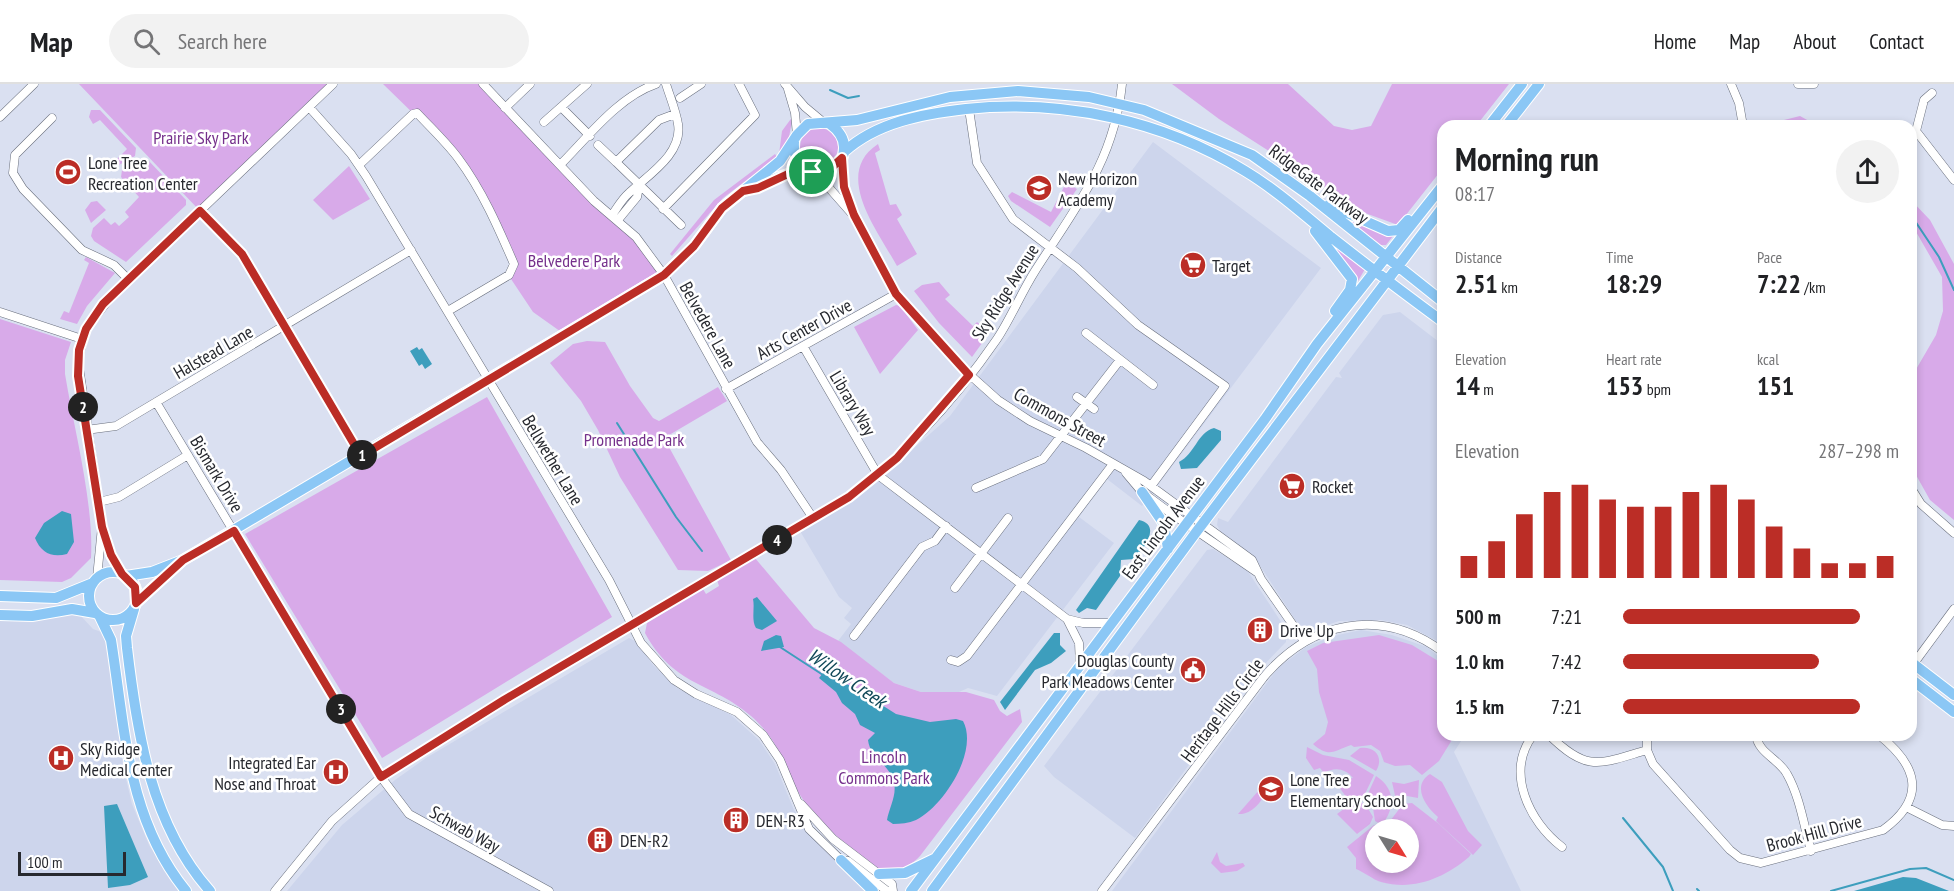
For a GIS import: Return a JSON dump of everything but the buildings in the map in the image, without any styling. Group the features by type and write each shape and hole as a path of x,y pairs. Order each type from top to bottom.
{"main road":[{"path":"1494,120 1522,84"},
{"path":"1511,120 1539,84"},
{"name":"RidgeGate Parkway","path":"0,615 32,616 72,609 98,615 110,621 121,619 183,560 664,275 694,246 722,208 780,161 808,124 875,116 915,104 982,92 1051,93 1119,104 1165,118 1252,155 1310,196 1437,297"},
{"name":"RidgeGate Parkway","path":"743,191 758,188 788,174 834,168 862,136 882,127 917,117 969,109 1050,108 1116,118 1207,152 1245,171 1437,318"},
{"path":"826,123 843,138 843,155"},
{"path":"795,139 795,158 800,164 814,172"},
{"path":"1310,196 1388,231 1396,231 1404,225 1437,184"},
{"name":"East Lincoln Avenue","path":"911,891 1190,520 1317,344 1437,193"},
{"path":"1286,201 1323,240 1352,279 1350,290 1318,333 1317,344"},
{"name":"East Lincoln Avenue","path":"932,891 1200,527 1437,215"},
{"path":"1147,489 1164,524 1168,549"},
{"name":"RidgeGate Parkway","path":"0,596 56,598 95,581 107,573 124,575 152,572 171,562 183,560"},
{"path":"124,575 135,587 135,606 126,636 127,648 156,800 179,851 210,891"},
{"path":"95,581 89,598 111,640 135,793 154,842 186,891"},
{"path":"1917,669 1954,695"},
{"path":"1917,684 1954,712"},
{"path":"879,874 905,873 937,857"},
{"path":"841,860 873,891"}],"street":[{"path":"0,117 34,84"},
{"path":"124,575 111,555 102,527 78,376 82,339 103,304 333,84"},
{"name":"Belvedere Lane","path":"483,84 594,201 636,237 664,275 757,442 786,477 813,518"},
{"path":"505,108 530,84"},
{"path":"544,122 587,84"},
{"path":"560,165 624,102 643,88 656,84"},
{"path":"615,218 637,197 639,187 674,149 679,125 666,84"},
{"path":"680,98 701,84"},
{"path":"663,209 755,115 739,84"},
{"name":"Sky Ridge Avenue","path":"275,891 332,821 381,777 632,624 813,518 878,475 909,445 969,375 997,338 1050,247 1088,192 1109,145 1122,84"},
{"path":"1731,84 1739,103 1742,120"},
{"path":"1798,84 1814,84"},
{"path":"787,86 826,123"},
{"path":"787,86 795,113 795,139"},
{"path":"1917,127 1924,100 1932,93"},
{"name":"Bellwether Lane","path":"309,107 359,165 652,657 674,680 696,694 730,708 758,730 780,760 796,799 809,829 841,860 848,861 887,891 892,891 892,884 833,839 796,799"},
{"path":"561,107 590,136"},
{"path":"969,109 977,163 1013,219 1050,247 1138,325 1225,386 1176,446 1147,489"},
{"path":"359,165 413,114 417,113 458,157 480,191 498,225 514,269 509,276 448,311"},
{"path":"616,162 659,120 675,114"},
{"path":"52,118 15,155 13,173 23,189 82,250 114,265 128,279"},
{"path":"1917,132 1954,180"},
{"path":"598,145 681,225"},
{"name":"Commons Street","path":"843,155 844,187 854,215 896,294 969,375 1022,416 1113,464 1200,527 1252,560 1258,573 1304,641"},
{"name":"Commons Street","path":"814,172 854,215"},
{"path":"200,211 242,254 361,456"},
{"name":"Halstead Lane","path":"86,430 116,426 411,250"},
{"name":"Arts Center Drive","path":"726,389 896,294"},
{"path":"0,312 82,339"},
{"path":"1086,333 1153,385"},
{"name":"Library Way","path":"803,346 878,475"},
{"path":"976,488 1036,464 1043,459 1090,407 1120,360"},
{"path":"1077,397 1090,407"},
{"name":"Bismark Drive","path":"156,402 381,777"},
{"path":"99,501 119,497 188,455"},
{"path":"951,660 958,662 967,656 1113,464"},
{"path":"878,475 1067,619 1083,623 1112,623"},
{"path":"1917,497 1954,533"},
{"path":"955,588 1008,518"},
{"path":"854,636 922,547 935,540 946,526"},
{"path":"95,581 102,527"},
{"path":"1917,658 1954,609"},
{"path":"1067,619 1079,643 1080,666"},
{"name":"Heritage Hills Circle","path":"1102,891 1263,678 1282,657 1304,641 1345,626 1383,626 1418,636 1437,648"},
{"path":"1530,741 1520,758 1521,786 1544,833 1562,847"},
{"path":"1555,741 1581,761 1600,763 1647,750 1647,741"},
{"path":"1757,741 1760,747 1786,771 1810,850"},
{"path":"1886,741 1897,750 1911,772 1912,790 1908,808 1942,825 1954,826"},
{"name":"Brook Hill Drive","path":"1647,750 1653,764 1740,858 1761,863 1883,830 1908,808"},
{"name":"Schwab Way","path":"381,777 409,814 549,891"}],"shaded area":[{"path":"1153,142 1321,268 1142,506 1107,479 1079,517 1114,543 997,696 968,688 959,692 921,692 894,683 838,641 851,624 844,618 852,608 839,597 800,531 867,490 950,416"},
{"path":"1400,312 1437,340 1437,641 1407,625 1381,620 1339,621 1313,630 1298,624 1255,558 1221,532 1217,525 1218,518 1228,522 1336,377 1342,378 1339,373 1383,315"},
{"path":"1213,549 1247,570 1291,637 1286,638 1286,642 1259,670 1135,838 1054,777 1044,766 1207,550"},
{"name":"Sky Ridge Medical Center","path":"66,612 79,614 93,629 104,633 107,639 123,766 132,804 149,845 179,891 0,891 0,619"},
{"path":"1361,630 1392,635 1427,647 1437,655 1437,741 1461,741 1454,752 1521,891 1112,891 1278,668 1306,647 1333,636"},
{"path":"629,638 637,642 653,665 677,688 731,715 759,740 775,764 794,810 832,857 864,882 871,891 287,891 342,825 395,780 426,758"}],"green space":[{"name":"Prairie Sky Park","path":"79,84 333,84 200,211"},
{"name":"Belvedere Park","path":"383,84 483,84 618,220 664,275 564,334 533,312 509,276 514,264 458,157"},
{"path":"1172,84 1288,84 1334,126 1352,130 1371,126 1392,84 1509,84 1481,120 1437,120 1437,176 1398,225 1365,213 1219,119"},
{"path":"91,110 100,110 136,148 135,156 119,165 115,161 127,149 100,120 93,124 89,117"},
{"path":"793,116 789,137 779,154 782,131"},
{"path":"1800,116 1807,120 1784,120"},
{"path":"819,128 833,133 838,147 833,161 819,166 805,161 800,147 805,133"},
{"path":"878,144 880,150 875,153 890,205 896,204 902,215 897,219 917,254 897,266 871,220 859,187 859,171 865,156"},
{"path":"775,154 777,157 723,198 672,256 670,254 714,200"},
{"path":"138,159 147,159 186,200 186,205 126,262 94,241 91,236 93,228 104,218 111,225 115,222 119,226 129,217 125,212 139,197 121,177 122,170"},
{"path":"349,166 370,199 333,220 313,200"},
{"path":"1066,183 1077,189 1050,227 1011,201 1008,196 1012,192 1051,212"},
{"path":"97,201 106,210 91,223 85,210 91,202"},
{"path":"1917,206 1930,220 1954,264 1954,520 1930,500 1917,477 1917,368 1936,335 1943,311 1942,277 1917,233"},
{"path":"1349,217 1393,236 1386,245 1380,245 1347,219"},
{"path":"1331,241 1365,269 1358,281 1329,243"},
{"path":"86,257 115,273 87,306 77,324 60,319 64,311 69,313 89,263 84,260"},
{"path":"939,282 950,295 945,299 973,326 977,322 990,332 972,357 939,323 914,291 922,285"},
{"path":"896,305 900,306 918,330 880,374 854,327"},
{"path":"0,319 71,342 65,360 65,374 83,466 91,537 91,558 71,578 62,582 0,580"},
{"name":"Promenade Park","path":"587,341 605,342 630,386 653,418 659,421 718,387 727,401 664,438 731,560 708,571 678,570 620,477 598,430 581,401 550,363 573,344"},
{"path":"487,397 612,617 382,758 245,534"},
{"name":"Lincoln Commons Park","path":"755,558 814,628 841,642 894,683 921,692 966,692 994,700 1000,711 1007,716 1020,709 1022,722 920,856 906,866 895,870 878,868 828,829 804,801 776,747 762,727 736,705 694,682 668,664 656,651 645,633 647,623 703,589 706,594 719,586 717,580"},
{"path":"1379,635 1412,645 1437,660 1437,741 1451,741 1439,761 1422,775 1410,765 1395,766 1384,762 1380,751 1371,745 1354,747 1351,745 1328,752 1313,744 1325,734 1328,722 1319,692 1317,669 1307,651 1323,643"},
{"path":"1307,747 1323,755 1349,760 1374,775 1363,798 1349,801 1339,787 1343,780 1353,778 1343,770 1335,769 1324,773 1320,768 1314,770 1306,758"},
{"path":"1360,748 1370,749 1377,754 1379,762 1376,771 1350,756"},
{"path":"1430,774 1442,782 1468,831 1482,845 1473,855 1436,821 1438,817 1425,802 1421,790 1422,784"},
{"path":"1376,776 1383,781 1390,793 1391,805 1386,819 1375,819 1373,808 1378,804 1374,800 1369,803 1365,800"},
{"path":"1419,780 1418,798 1407,796 1396,800 1392,782 1404,784"},
{"path":"1260,789 1267,791 1259,803 1252,810 1238,814"},
{"path":"1360,802 1366,805 1373,817 1365,819 1365,828 1357,834 1337,814 1352,803"},
{"path":"1412,803 1439,824 1471,854 1469,857 1439,877 1417,884 1381,882 1356,869 1356,858 1347,847 1365,832 1365,873 1419,873 1419,819 1392,819 1403,804"},
{"path":"1217,852 1220,862 1226,866 1243,863 1245,866 1237,871 1221,873 1211,863"}],"water":[{"path":"417,347 419,350 422,348 432,364 425,369 422,364 419,366 410,351"},
{"path":"1214,428 1221,431 1221,440 1197,468 1181,469 1179,462 1189,454 1204,434"},
{"path":"62,511 71,514 74,542 67,554 52,555 40,547 35,538 44,523"},
{"path":"1139,520 1149,527 1149,538 1146,544 1134,559 1121,560 1120,576 1096,610 1087,608 1079,613 1076,610"},
{"path":"757,597 777,621 762,630 756,628 754,621 753,599"},
{"path":"1054,633 1060,633 1060,645 1066,651 1051,663 1035,670 1005,710 1000,702"},
{"path":"776,635 781,636 784,647 761,651 764,641"},
{"path":"823,673 855,688 896,714 930,722 956,719 963,721 967,733 963,762 947,790 927,813 916,820 904,823 893,824 887,820 895,788 889,771 870,747 868,740 875,733 860,725 855,714 842,703 836,692 819,678"},
{"path":"117,804 148,877 130,885 108,888 104,806"},
{"path":"1903,877 1916,878 1949,891 1854,891"}],"waterway":[{"path":"830,90 848,98 859,96"},
{"path":"1917,224 1939,257 1954,290"},
{"name":"Willow Creek","path":"617,423 676,517 702,551"},
{"name":"Willow Creek","path":"780,647 823,675"},
{"path":"1623,818 1663,867 1673,891"},
{"path":"1831,891 1910,869 1926,868 1954,880"}],"place":[{"name":"Lone Tree Recreation Center","path":"68,172"},
{"name":"New Horizon Academy","path":"1039,188"},
{"name":"Target","path":"1193,265"},
{"name":"Rocket","path":"1292,486"},
{"name":"Drive Up","path":"1260,630"},
{"name":"Douglas County Park Meadows Center","path":"1193,670"},
{"name":"Sky Ridge Medical Center","path":"61,758"},
{"name":"Integrated Ear Nose and Throat","path":"336,772"},
{"name":"Lone Tree Elementary School","path":"1271,789"},
{"name":"DEN-R3","path":"736,820"},
{"name":"DEN-R2","path":"600,840"}],"route":[{"path":"842,158 844,187 854,215 896,294 969,375 897,458 849,497 504,700 381,777 234,531 183,560 136,603 135,587 122,574 111,555 102,527 78,376 79,350 86,329 103,304 200,211 242,254 361,456 664,275 694,246 722,208 743,191 758,188 788,174 812,172 828,171 834,168 842,158"}]}
